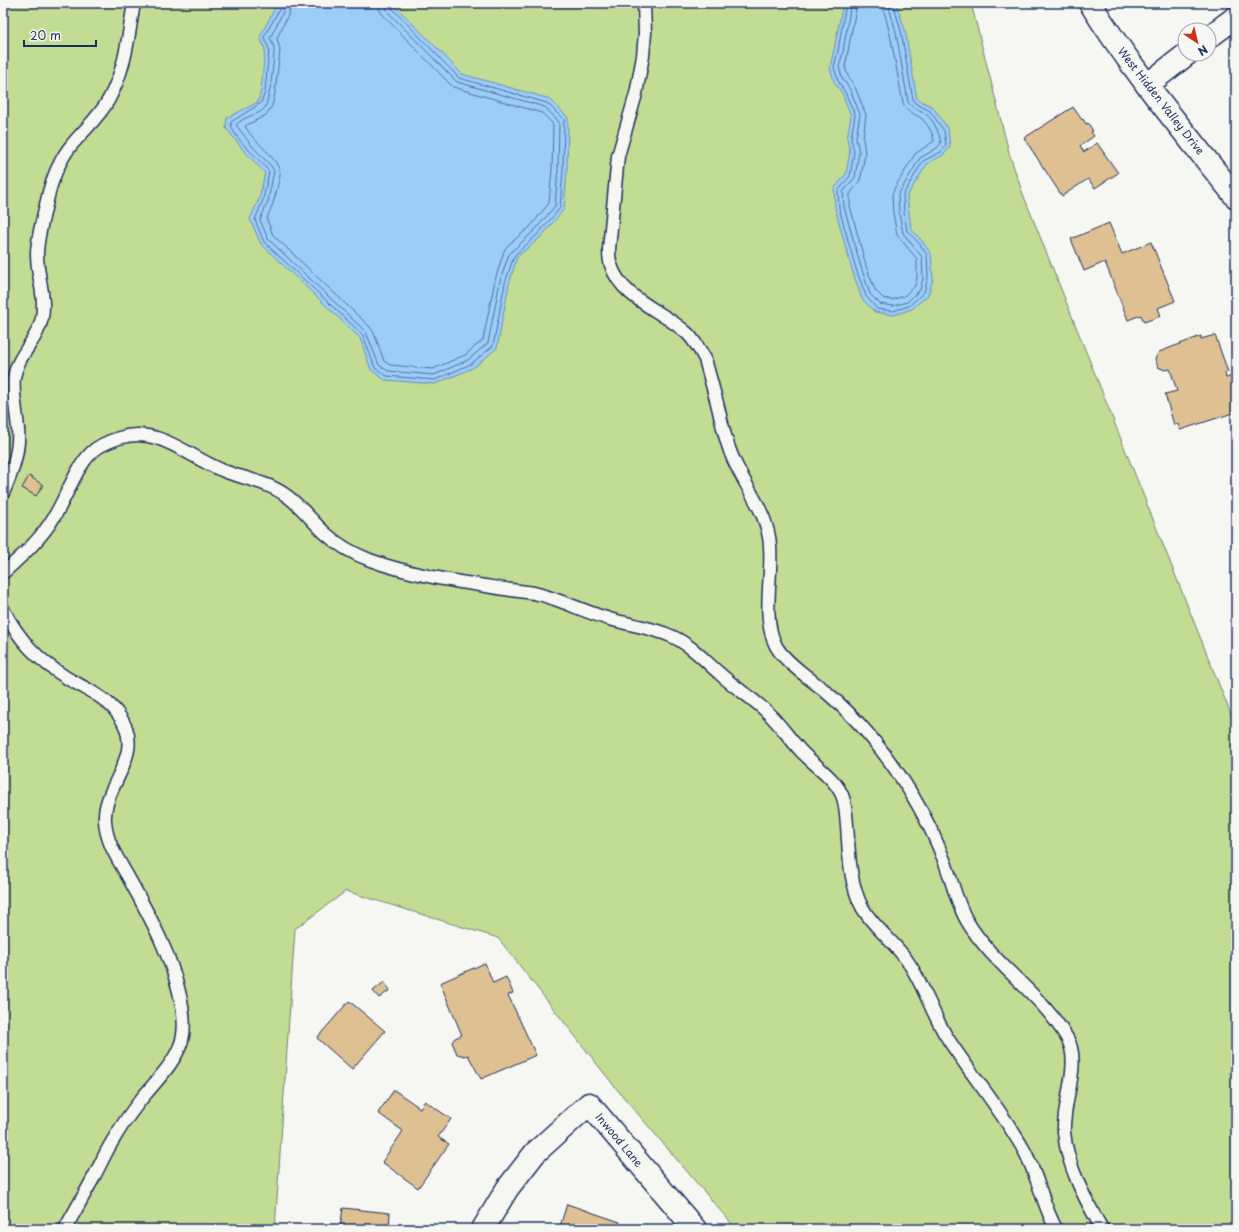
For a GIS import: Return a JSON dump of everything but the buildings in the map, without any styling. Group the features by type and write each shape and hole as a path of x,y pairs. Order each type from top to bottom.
{"street":[{"name":"West Hidden Valley Drive","path":"1090,3 1103,25 1147,85 1236,197"},
{"path":"1217,32 1236,17"},
{"path":"1147,85 1177,62"},
{"name":"Inwood Lane","path":"483,1229 507,1189 535,1153 589,1104 695,1229"}],"lane":[{"path":"3,493 13,470 17,450 18,430 14,378 17,365 37,332 42,318 43,299 37,254 41,224 50,190 58,165 74,142 94,121 109,100 121,74 130,35 134,3"},
{"path":"644,3 643,56 636,94 618,156 609,243 610,264 626,291 673,322 688,334 699,348 705,359 730,452 765,521 769,537 770,629 776,646 784,657 842,706 870,736 909,791 926,819 944,861 960,907 974,932 995,957 1040,1004 1058,1025 1069,1041 1072,1052 1072,1072 1064,1116 1064,1130 1067,1148 1082,1192 1102,1229"},
{"path":"3,573 44,532 54,517 76,476 93,451 122,437 146,435 160,438 226,472 271,486 285,494 299,505 323,532 335,542 344,548 368,559 397,568 429,575 534,593 557,600 594,615 670,635 682,642 732,685 758,703 802,753 826,775 842,795 845,806 850,859 856,895 872,922 909,962 945,1034 1011,1129 1032,1167 1044,1202 1056,1229"},
{"path":"3,609 23,642 36,656 107,703 118,713 127,729 129,747 125,763 107,802 104,819 106,830 114,853 150,916 172,966 178,987 182,1014 183,1036 178,1050 127,1118 112,1142 65,1229"}],"green space":[{"path":"3,3 971,3 1010,156 1023,194 1236,727 1236,1229 736,1229 615,1087 498,938 346,891 295,929 275,1229 3,1229"}],"water":[{"path":"275,3 392,3 462,74 550,99 568,118 567,170 564,209 541,237 517,257 509,284 497,348 473,368 435,384 385,380 371,370 360,338 261,244 250,219 259,199 265,173 245,152 226,128 227,118 258,102 261,91 265,49 260,37 275,8"},
{"path":"843,3 896,3 905,30 917,99 933,107 948,129 950,147 943,155 927,164 907,196 911,229 931,254 933,279 928,295 912,309 894,315 875,312 862,299 852,270 835,208 834,189 846,174 850,152 847,138 851,116 842,93 834,82 830,67"}]}
